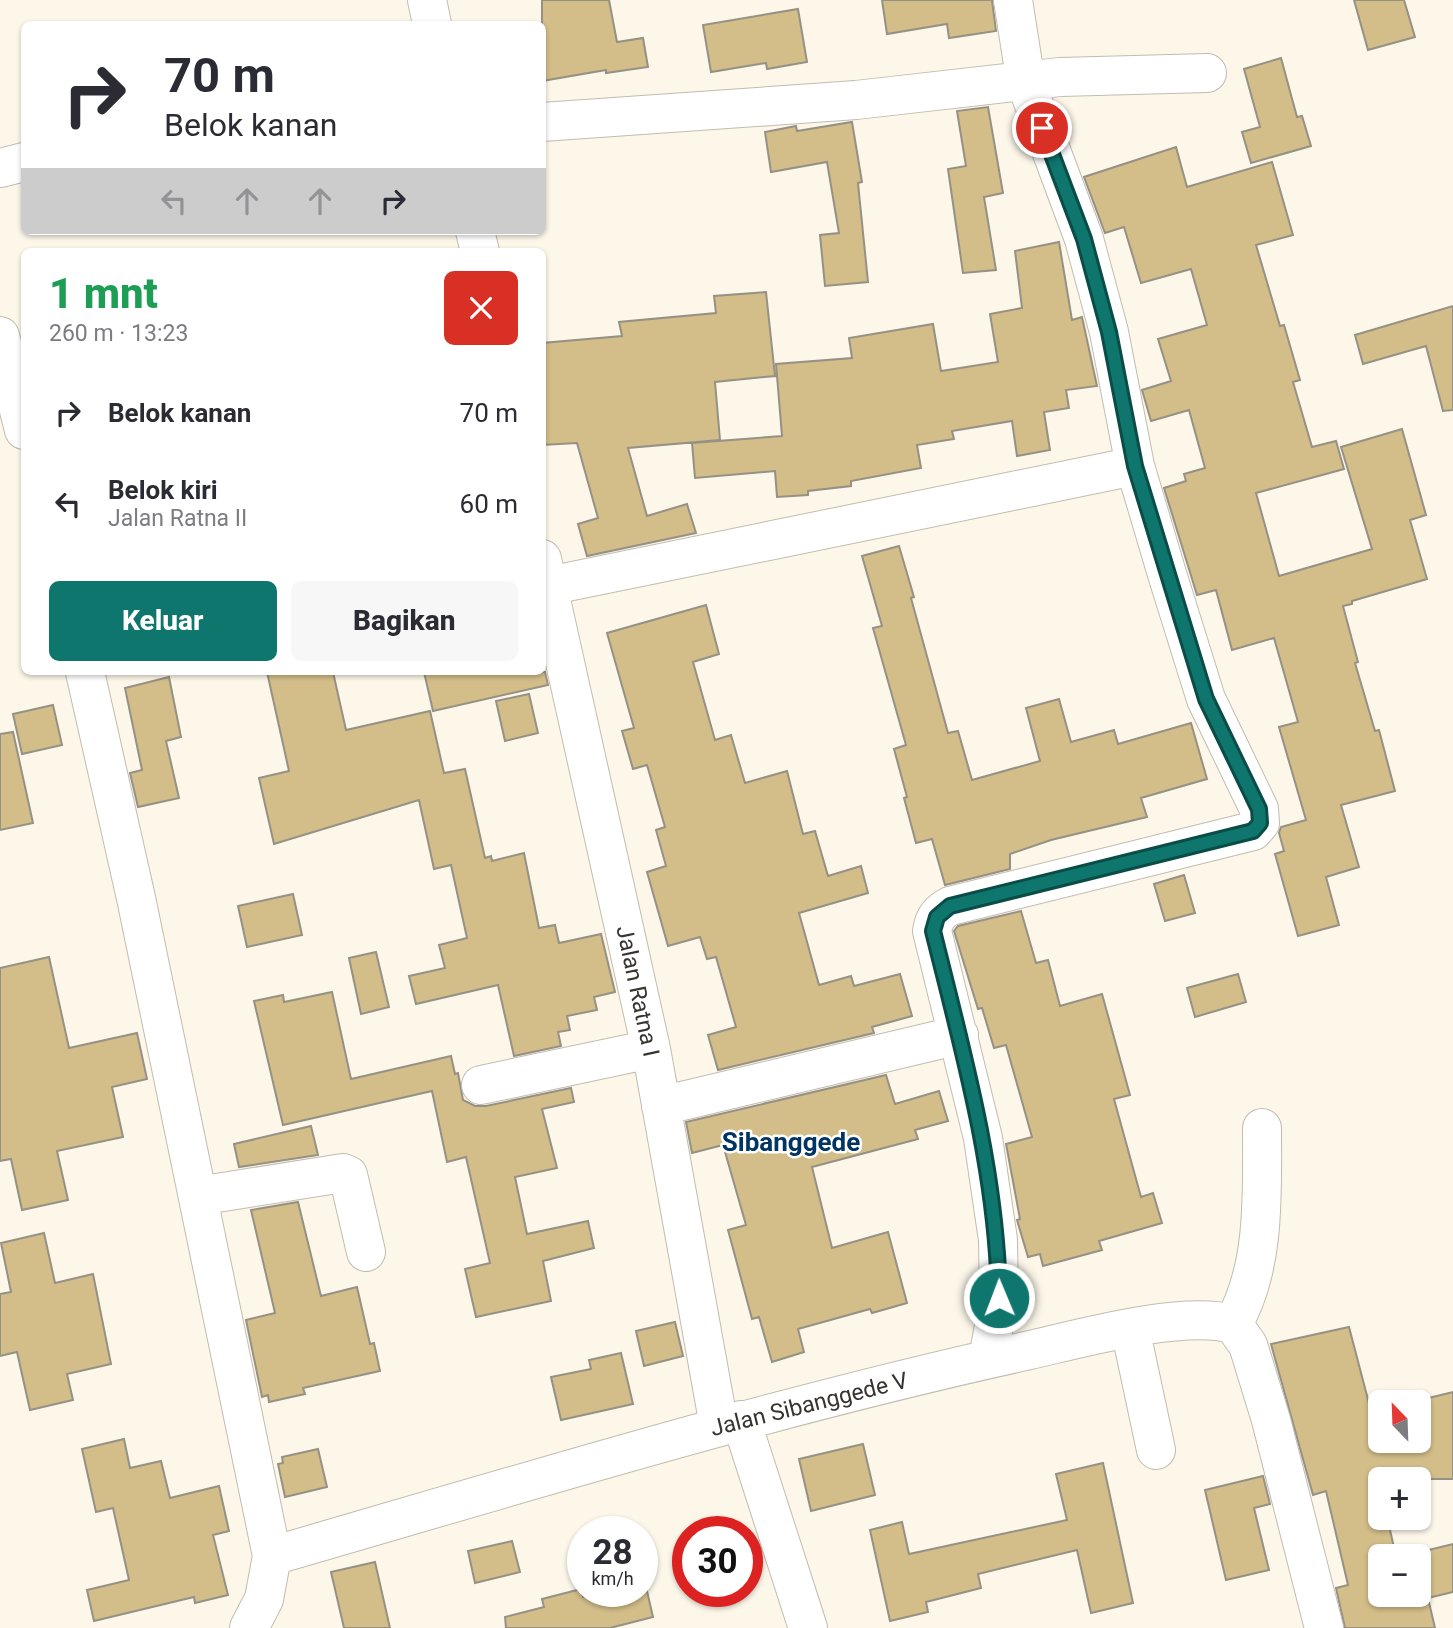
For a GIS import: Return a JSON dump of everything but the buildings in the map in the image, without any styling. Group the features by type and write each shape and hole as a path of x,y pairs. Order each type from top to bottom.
{"street":[{"path":"427,0 431,21"},
{"path":"988,1359 999,1298 998,1240 983,1138 933,931 934,922 942,910 1253,831 1260,823 1259,809 1206,699 1135,466 1109,332 1084,239 1026,83 1013,0"},
{"path":"546,122 856,100 1026,83 1060,77 1207,74"},
{"path":"0,168 21,163"},
{"path":"0,336 21,418"},
{"path":"546,572 1135,466"},
{"name":"Jalan Ratna I","path":"546,582 550,624 651,1049 730,1423 808,1628"},
{"path":"86,675 136,898 272,1556 264,1599 249,1628"},
{"path":"661,1106 958,1035"},
{"path":"481,1085 651,1049"},
{"path":"1262,1128 1262,1185 1254,1275 1244,1306 1233,1324 1248,1345 1271,1420 1324,1628"},
{"path":"198,1196 343,1173 348,1175 366,1252"},
{"name":"Jalan Sibanggede V","path":"272,1556 730,1423 988,1359 1130,1328 1209,1319 1233,1324"},
{"path":"1130,1328 1156,1450"}],"district":[{"name":"Sibanggede","path":"791,1142"}],"route":[{"path":"999,1298 998,1240 983,1138 933,931 934,922 942,910 950,906 1253,831 1260,823 1259,809 1206,699 1135,466 1109,332 1084,239 1042,128"}]}
